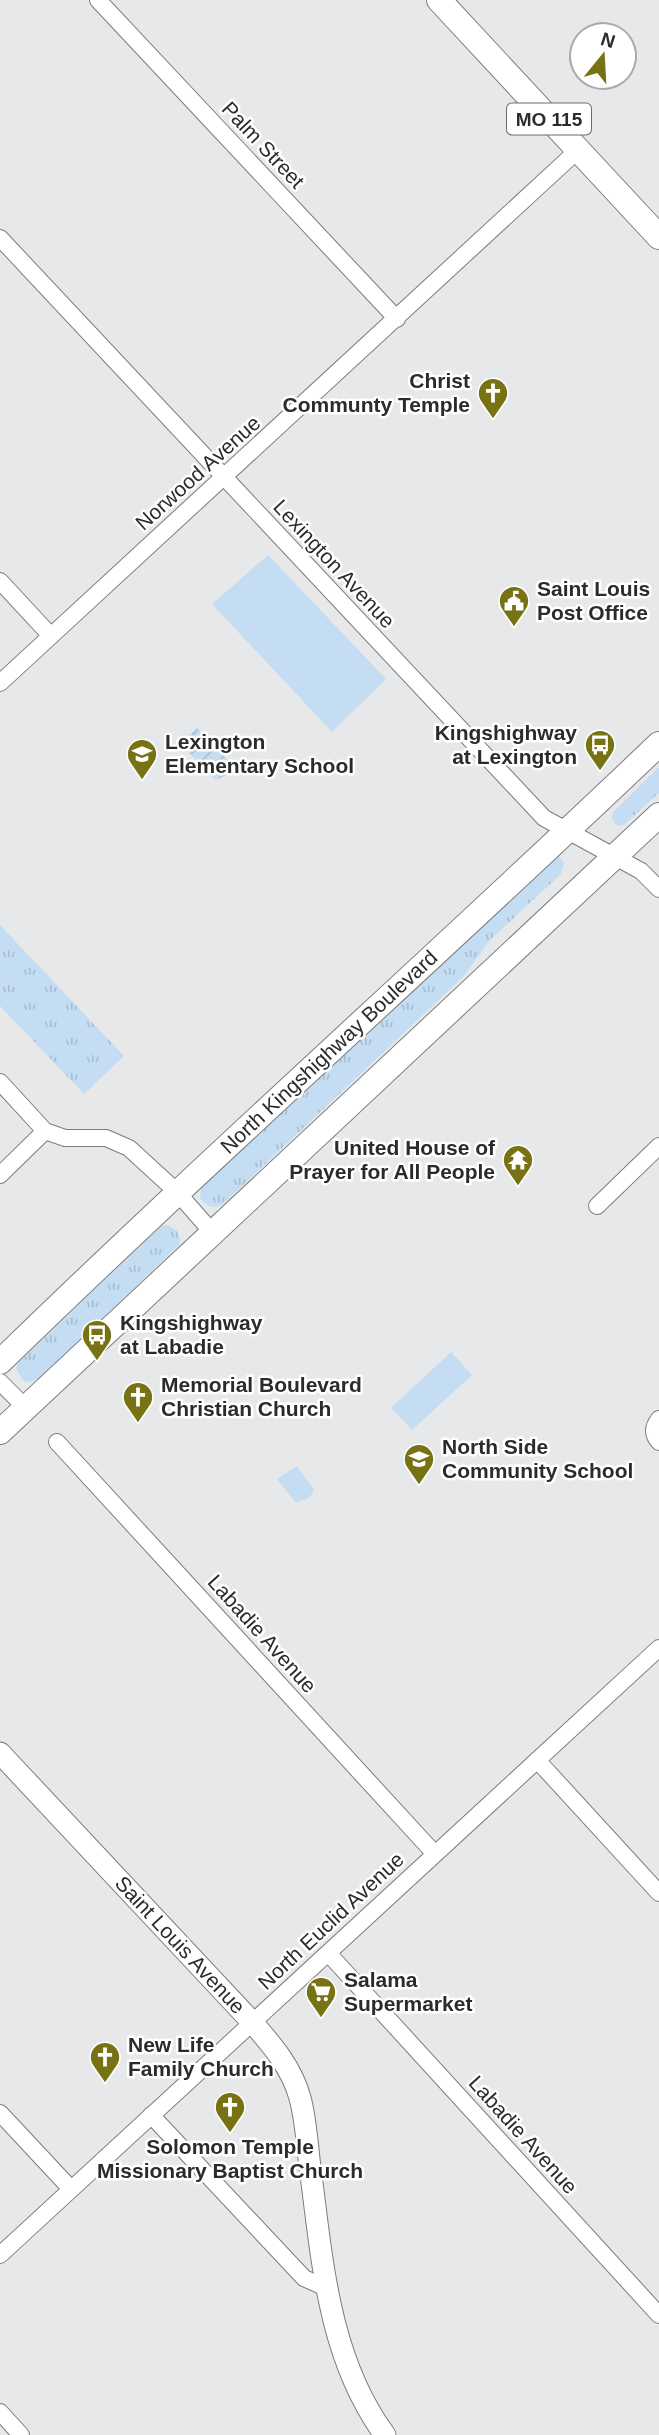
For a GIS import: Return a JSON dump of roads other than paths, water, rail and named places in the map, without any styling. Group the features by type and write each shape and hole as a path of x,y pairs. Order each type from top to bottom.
{"main road":[{"name":"MO 115","path":"439,0 659,237"},
{"name":"North Kingshighway Boulevard","path":"0,1362 177,1192 659,744"},
{"path":"0,1432 659,814"}],"street":[{"name":"Palm Street","path":"98,0 397,318"},
{"name":"Norwood Avenue","path":"0,683 578,150"},
{"name":"Lexington Avenue","path":"0,239 544,818 641,870 659,889"},
{"path":"0,581 51,636"},
{"path":"0,1082 45,1131 65,1138 106,1138 130,1148 177,1192 212,1232"},
{"path":"0,1175 45,1131"},
{"path":"597,1206 659,1146"},
{"path":"0,1382 26,1408"},
{"name":"Labadie Avenue","path":"57,1442 435,1854"},
{"name":"North Euclid Avenue","path":"0,2255 659,1647"},
{"name":"Saint Louis Avenue","path":"0,1753 253,2022 282,2058 300,2099 326,2288 351,2374 374,2420 385,2435"},
{"path":"537,1760 659,1893"},
{"name":"Labadie Avenue","path":"328,1953 659,2315"},
{"path":"0,2113 71,2189"},
{"path":"151,2115 304,2278 326,2288"},
{"path":"0,2412 21,2435"}],"place":[{"name":"Christ Communty Temple","path":"493,420"},
{"name":"Saint Louis Post Office","path":"514,628"},
{"name":"Kingshighway at Lexington","path":"600,772"},
{"name":"Lexington Elementary School","path":"142,781"},
{"name":"United House of Prayer for All People","path":"518,1187"},
{"name":"Kingshighway at Labadie","path":"97,1362"},
{"name":"Memorial Boulevard Christian Church","path":"138,1424"},
{"name":"North Side Community School","path":"419,1486"},
{"name":"Salama Supermarket","path":"321,2019"},
{"name":"New Life Family Church","path":"105,2084"},
{"name":"Solomon Temple Missionary Baptist Church","path":"230,2134"}]}
